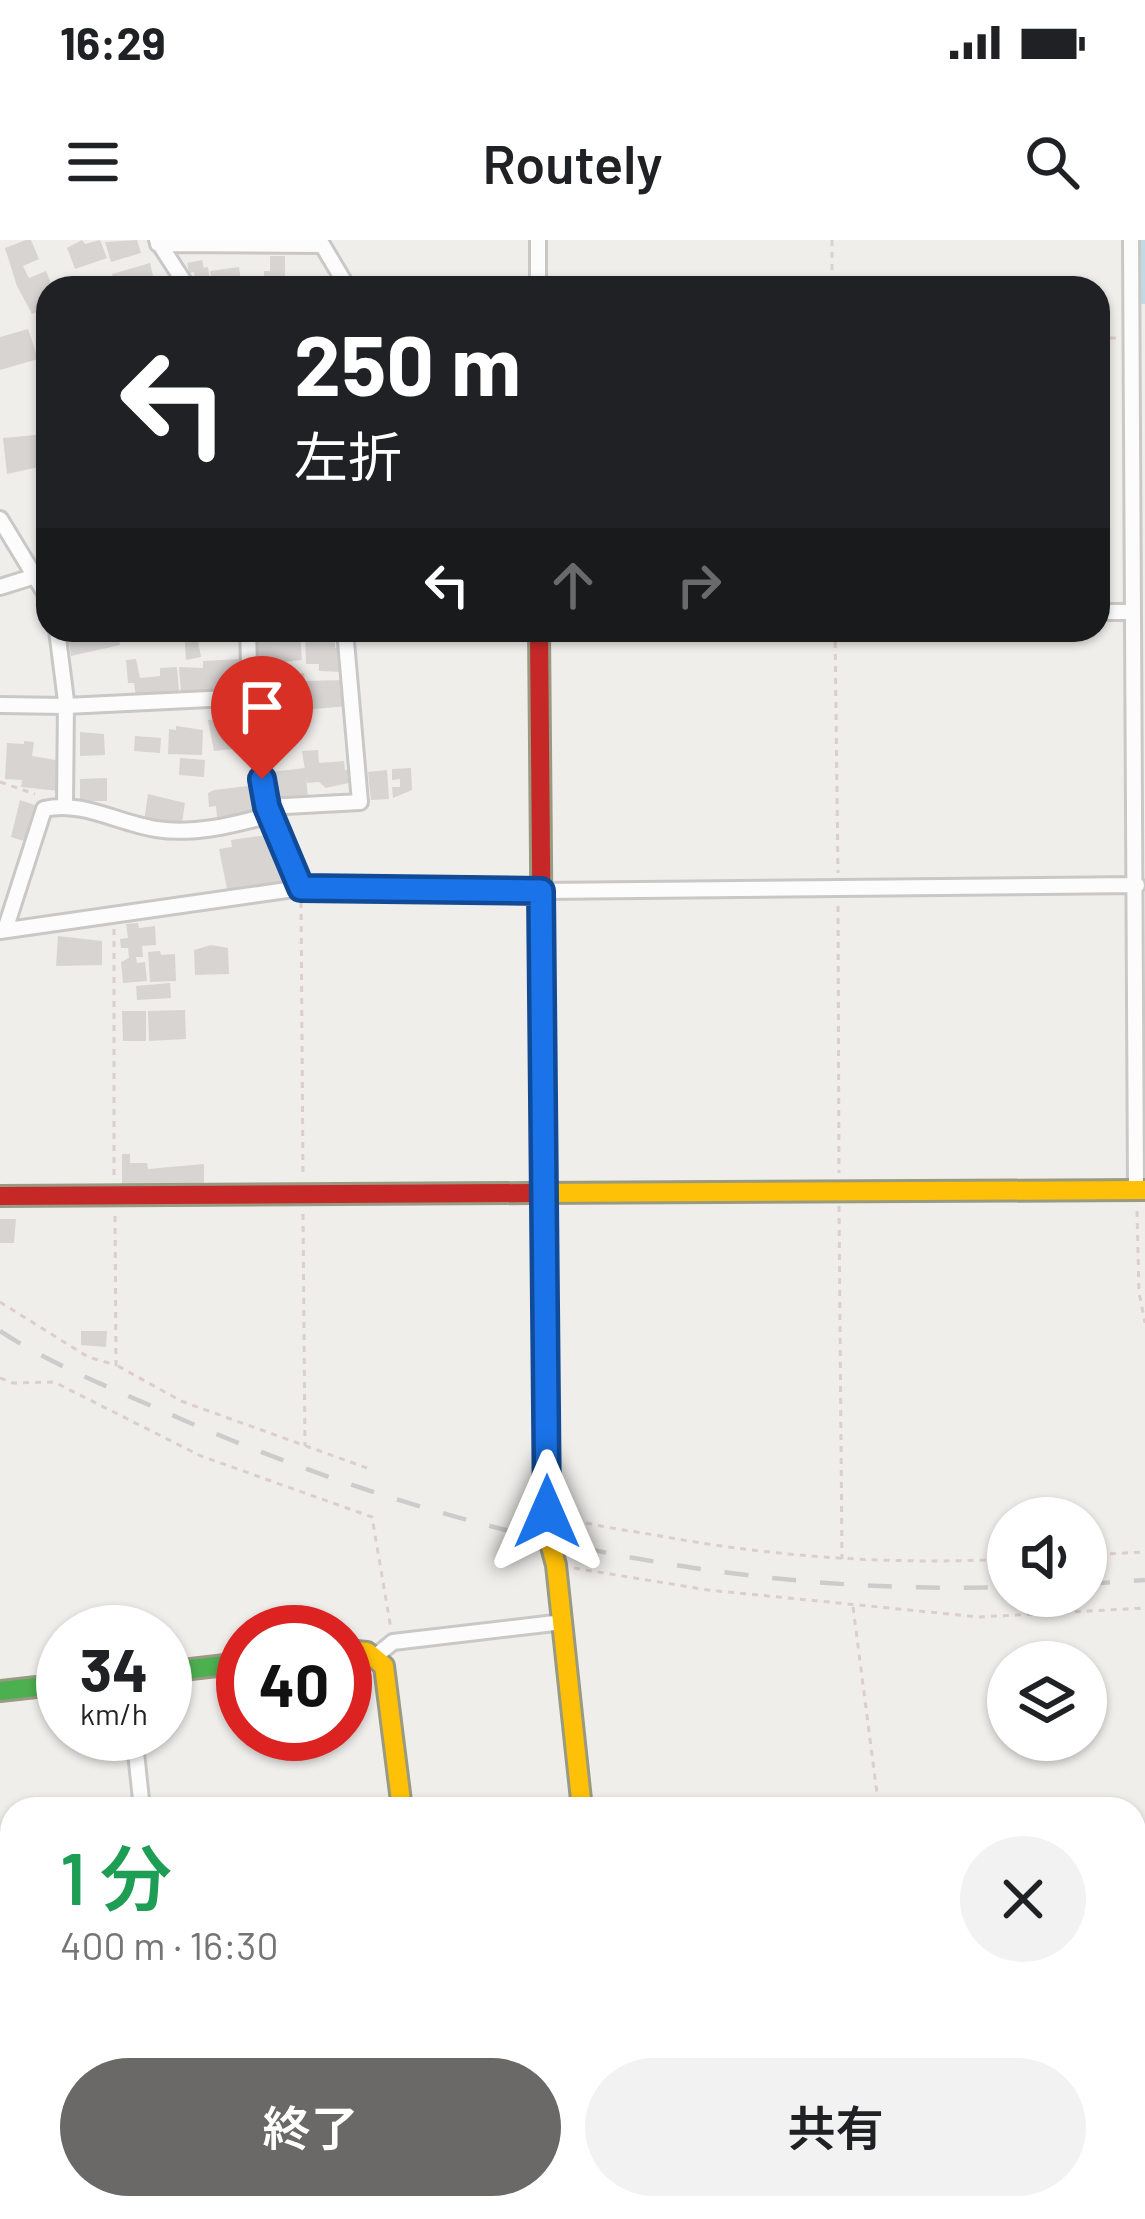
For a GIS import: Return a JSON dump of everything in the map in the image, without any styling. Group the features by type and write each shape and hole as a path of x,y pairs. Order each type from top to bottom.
{"street":[{"path":"538,240 538,276"},
{"path":"0,1196 1142,1190 1130,612 1135,531 1131,240"},
{"path":"158,242 320,242 341,276"},
{"path":"158,242 180,276"},
{"path":"0,519 36,565"},
{"path":"0,587 36,575"},
{"path":"1110,612 1130,612"},
{"path":"58,642 66,706 65,804"},
{"path":"248,642 250,697 268,811 301,888"},
{"path":"347,642 360,802 268,811 213,828 160,830 65,804 44,808 2,931 301,888 1137,886"},
{"path":"538,642 545,1528 556,1565 581,1797"},
{"path":"0,705 250,697"},
{"path":"377,1655 393,1642 563,1622"},
{"path":"372,1653 384,1666 400,1797"},
{"path":"0,1691 36,1687"},
{"path":"137,1761 141,1797"}],"path":[{"path":"832,240 832,276"},
{"path":"1110,338 1130,338"},
{"path":"835,642 842,1559"},
{"path":"0,782 65,804"},
{"path":"301,888 305,1446"},
{"path":"1142,1190 1139,1292 1145,1323"},
{"path":"116,1365 181,1401 367,1468"},
{"path":"0,1378 13,1383 55,1382 201,1456 372,1517 393,1642"},
{"path":"547,1512 718,1547 842,1559 987,1560"},
{"path":"1107,1554 1145,1552"},
{"path":"556,1565 708,1590 979,1617 1145,1608"},
{"path":"853,1606 877,1797"}],"building":[{"path":"31,240 39,259 23,266 29,278 46,271 48,276 36,276 36,312 32,314 17,286 5,248"},
{"path":"82,240 85,244 100,240 107,258 75,269 67,248"},
{"path":"137,240 141,253 111,262 105,242"},
{"path":"270,256 285,256 285,276 264,276 264,271 270,271"},
{"path":"202,260 209,276 189,273 187,263"},
{"path":"150,263 153,276 112,276"},
{"path":"239,267 240,276 211,276 210,271"},
{"path":"28,329 36,360 0,370 0,337"},
{"path":"36,435 36,468 7,474 3,438"},
{"path":"69,642 120,642 120,645 71,656"},
{"path":"185,642 198,642 201,657 186,660"},
{"path":"254,642 301,642 302,660 274,663 277,687 257,689"},
{"path":"305,642 335,642 335,648 343,648 342,672 319,671 319,664 306,664"},
{"path":"136,659 140,678 160,676 160,668 177,667 179,692 136,698 134,683 128,683 126,660"},
{"path":"240,659 242,685 223,687 223,691 181,692 179,667 203,668 203,661"},
{"path":"285,669 304,673 305,681 345,680 348,706 259,714 257,691 286,689"},
{"path":"208,720 228,722 228,728 249,726 251,747 214,751"},
{"path":"176,726 203,730 202,755 168,754 169,729 176,730"},
{"path":"80,732 104,734 105,755 80,756"},
{"path":"135,736 161,738 160,753 134,751"},
{"path":"34,742 32,756 62,761 59,791 21,787 22,780 5,779 7,743"},
{"path":"318,750 319,763 344,761 345,770 352,770 353,782 326,788 319,782 307,783 302,751"},
{"path":"180,758 205,760 204,777 179,775"},
{"path":"305,768 308,797 270,798 267,777 272,777 271,772"},
{"path":"411,768 412,790 393,798 392,787 400,787 400,779 392,780 392,769"},
{"path":"387,770 389,799 371,800 368,772"},
{"path":"107,778 107,801 80,801 80,779"},
{"path":"256,785 259,812 217,817 216,806 209,807 208,793 214,790"},
{"path":"148,794 185,803 182,823 144,822"},
{"path":"20,800 35,805 24,841 11,837"},
{"path":"267,835 268,844 274,844 276,857 280,857 284,881 227,889 219,849 232,847 231,840"},
{"path":"138,923 139,928 155,926 156,945 142,946 143,957 136,957 137,963 145,962 147,981 123,983 121,962 129,958 120,939 128,938 126,924"},
{"path":"58,936 102,941 102,965 56,966"},
{"path":"211,945 228,948 229,974 195,975 194,950"},
{"path":"160,951 161,955 175,954 176,981 150,982 148,952"},
{"path":"170,983 171,998 137,1000 136,986"},
{"path":"185,1010 186,1039 149,1041 148,1011"},
{"path":"122,1011 146,1011 146,1041 123,1041"},
{"path":"122,1154 130,1154 130,1163 147,1163 148,1169 204,1164 204,1185 122,1185"},
{"path":"0,1219 16,1219 14,1243 0,1243"},
{"path":"81,1331 107,1331 106,1347 81,1345"}],"waterway":[{"path":"1144,240 1145,289"}],"railway":[{"path":"0,1331 89,1378 279,1459 481,1524 690,1567 796,1580 987,1587"},
{"path":"1107,1583 1145,1580"}],"traffic: fast":[{"path":"192,1669 216,1666"},
{"path":"0,1691 36,1687"}],"traffic: slow":[{"path":"543,1087 546,1528 556,1565 581,1797"},
{"path":"532,1193 1145,1190"},
{"path":"372,1656 384,1666 400,1797"}],"traffic: jam":[{"path":"539,642 543,1087"},
{"path":"0,1196 532,1193"}],"route":[{"path":"262,779 267,807 301,888 541,891 547,1512"}]}
